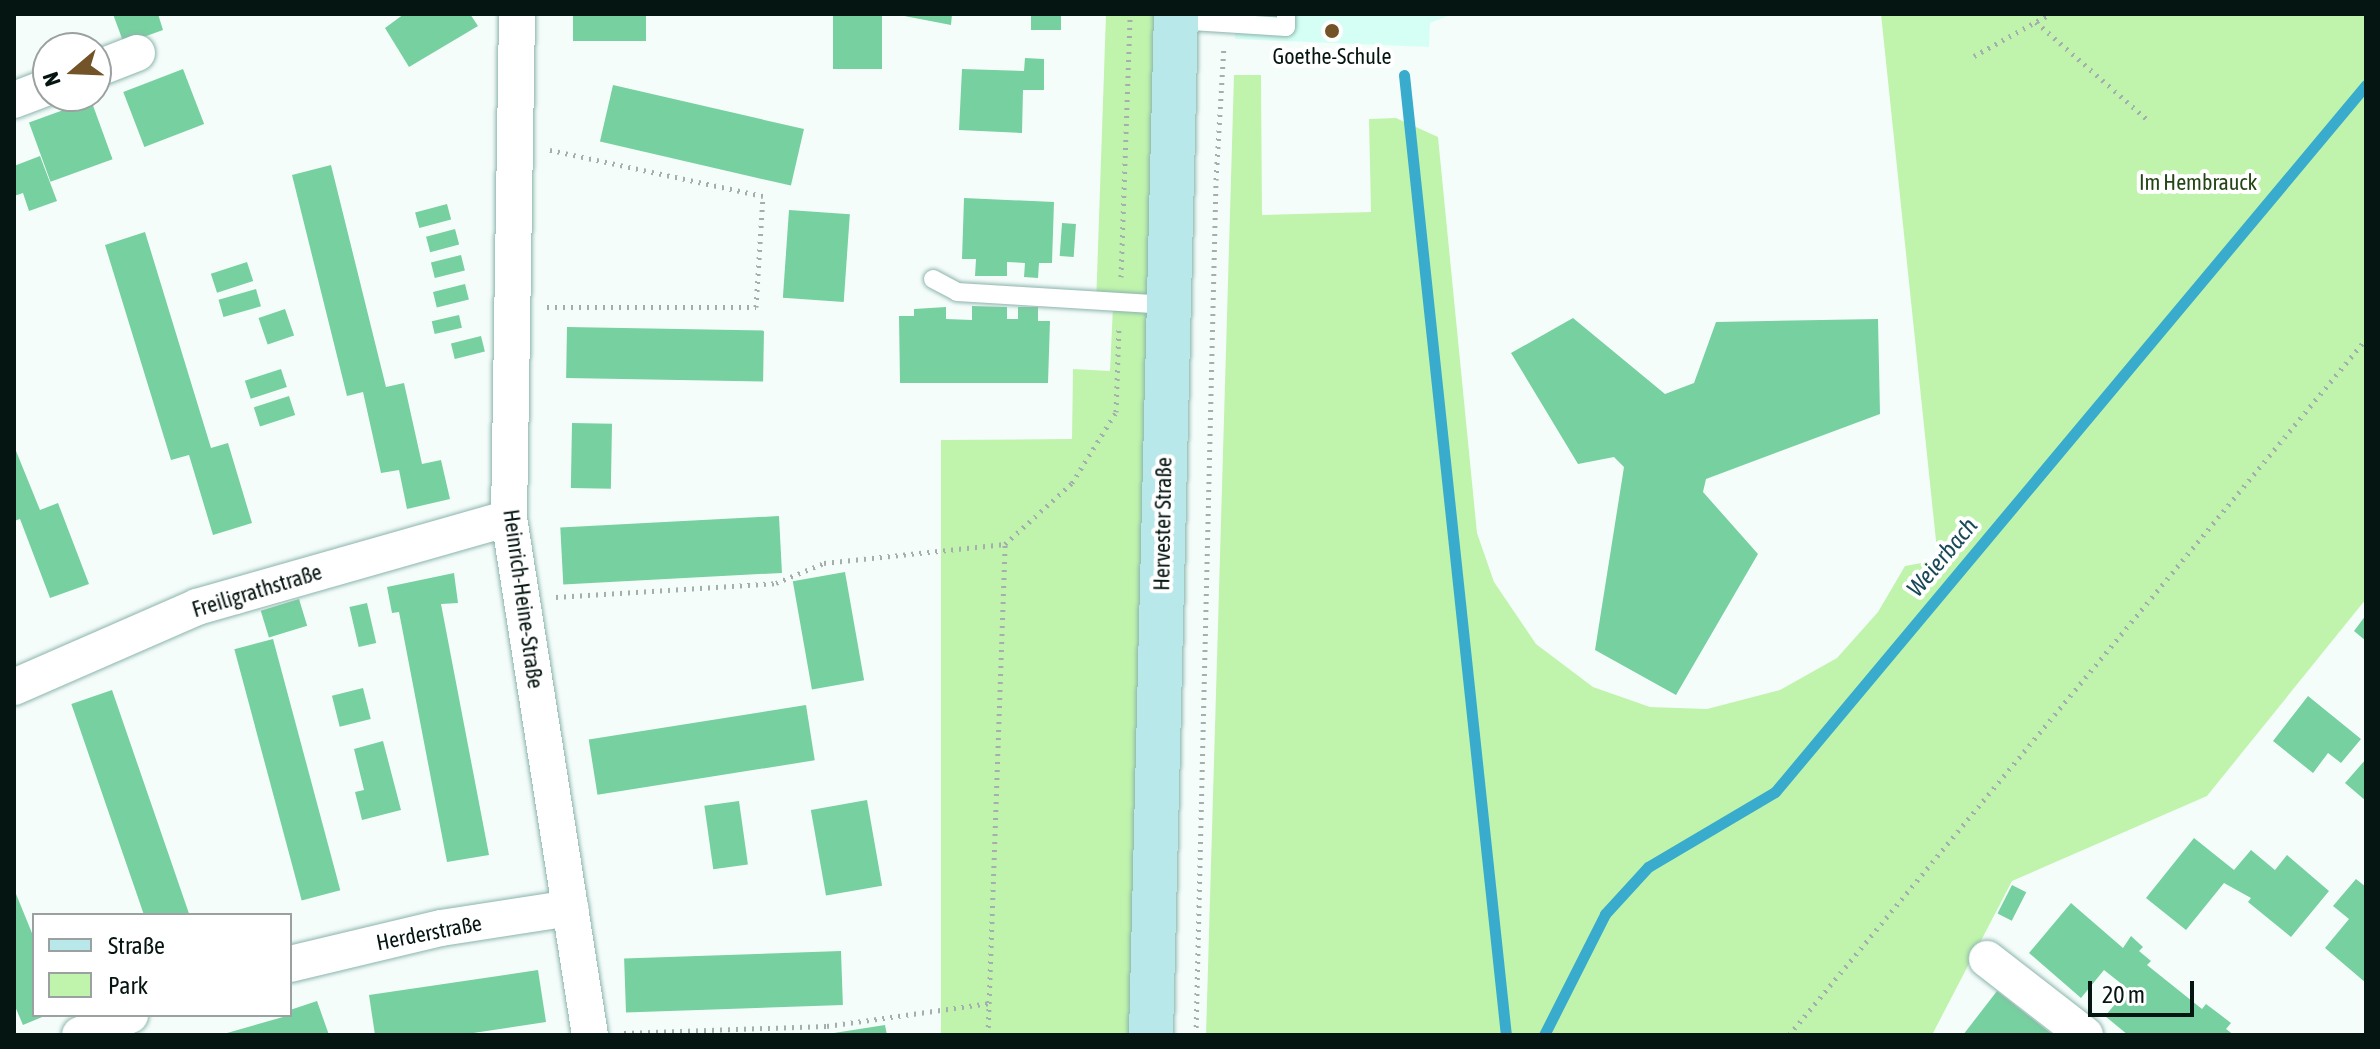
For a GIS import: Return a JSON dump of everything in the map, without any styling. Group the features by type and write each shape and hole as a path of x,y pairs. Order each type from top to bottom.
{"main road":[{"name":"Hervester Straße","path":"1151,1035 1176,17"}],"street":[{"name":"Heinrich-Heine-Straße","path":"517,14 509,518 590,1035"},
{"path":"112,63 137,53"},
{"name":"Freiligrathstraße","path":"14,687 197,607 509,518"},
{"name":"Herderstraße","path":"292,964 441,928 570,908"},
{"path":"1987,959 2085,1035"},
{"path":"80,1035 125,1017"}],"lane":[{"path":"1176,17 1286,27 1286,14"},
{"path":"933,279 957,292 1120,298 1169,305"}],"path":[{"path":"520,600 776,583 824,563 1005,544 1072,483 1116,412 1130,14"},
{"path":"1974,56 2050,14"},
{"path":"2036,22 2149,121"},
{"path":"1196,1035 1216,180 1226,23"},
{"path":"512,309 756,307 763,196 515,141"},
{"path":"1789,1035 2366,339"},
{"path":"988,1035 1005,544"},
{"path":"590,1035 827,1026 990,1003"}],"shaded area":[{"name":"Goethe-Schule","path":"1236,14 1453,14 1430,23 1429,47 1235,39"}],"green space":[{"path":"1106,14 1159,14 1129,1035 941,1035 941,440 1072,439 1073,369 1110,371 1113,306 1096,305"},
{"name":"Im Hembrauck","path":"1881,14 2366,14 2366,599 2207,796 2012,881 1932,1035 1206,1035 1234,75 1261,75 1262,215 1371,212 1369,119 1396,118 1438,137 1477,533 1494,582 1536,644 1593,687 1650,707 1707,709 1780,690 1837,658 1878,612 1905,566 1938,560"}],"building":[{"path":"113,14 158,14 163,30 124,44"},
{"path":"404,14 470,14 478,26 409,67 385,28"},
{"path":"573,14 646,14 646,41 573,41"},
{"path":"833,14 882,14 882,69 833,69"},
{"path":"894,14 952,14 951,25"},
{"path":"1031,14 1061,14 1061,30 1031,30"},
{"path":"1025,58 1044,59 1044,90 1023,90 1022,133 959,130 962,69 1024,71"},
{"path":"183,69 204,124 144,147 123,92"},
{"path":"613,85 804,129 791,186 600,142"},
{"path":"58,112 95,112 113,159 51,182 29,123"},
{"path":"40,156 57,201 29,211 23,193 14,196 14,166"},
{"path":"331,165 386,387 404,383 422,464 441,460 450,499 407,509 399,470 381,473 363,392 347,396 292,175"},
{"path":"964,198 1054,202 1052,263 1039,263 1038,278 1024,277 1025,263 1007,262 1007,276 975,276 976,259 962,259"},
{"path":"447,204 451,219 419,228 415,213"},
{"path":"789,210 850,214 844,302 783,298"},
{"path":"1062,223 1076,224 1074,257 1060,256"},
{"path":"455,229 459,244 430,252 426,237"},
{"path":"145,232 211,448 228,443 252,523 213,535 189,455 171,460 105,245"},
{"path":"461,255 465,271 435,278 431,262"},
{"path":"247,262 253,281 217,293 211,274"},
{"path":"465,284 469,300 437,308 433,292"},
{"path":"256,289 261,306 223,317 219,300"},
{"path":"972,306 1007,307 1007,319 1018,319 1018,307 1038,307 1038,321 1050,321 1048,383 900,383 899,316 914,316 914,309 946,307 946,319 972,320"},
{"path":"285,309 294,335 268,345 259,318"},
{"path":"459,315 462,328 435,334 432,321"},
{"path":"1573,318 1665,394 1694,383 1716,322 1878,319 1880,414 1706,479 1703,492 1758,554 1676,695 1595,650 1624,467 1614,457 1578,464 1511,353"},
{"path":"567,327 764,330 763,381 566,378"},
{"path":"481,336 485,352 455,359 451,343"},
{"path":"281,369 287,387 251,399 245,381"},
{"path":"289,396 295,415 260,426 254,407"},
{"path":"572,423 612,424 611,489 571,488"},
{"path":"14,446 40,510 58,503 89,584 50,598 20,519 14,521"},
{"path":"779,516 782,573 563,584 560,527"},
{"path":"845,572 864,680 812,690 793,581"},
{"path":"454,573 458,603 441,604 489,855 447,862 399,612 392,613 387,587"},
{"path":"299,599 307,626 269,637 261,611"},
{"path":"367,603 376,643 359,647 349,607"},
{"path":"2366,615 2366,641 2354,631"},
{"path":"273,639 340,890 302,900 234,649"},
{"path":"363,688 371,719 340,727 332,696"},
{"path":"112,690 189,913 143,913 71,704"},
{"path":"2308,696 2361,739 2341,763 2328,753 2313,773 2273,741"},
{"path":"806,705 815,760 597,795 589,739"},
{"path":"383,741 401,810 362,820 355,792 364,790 354,749"},
{"path":"2366,759 2366,801 2345,783"},
{"path":"867,800 882,886 826,896 811,810"},
{"path":"739,801 748,864 713,869 704,806"},
{"path":"2194,838 2234,870 2251,850 2275,870 2287,855 2329,891 2291,937 2248,902 2251,898 2224,883 2186,930 2146,898"},
{"path":"2356,879 2366,887 2366,983 2325,948 2349,919 2333,906"},
{"path":"2012,885 2026,892 2012,921 1997,914"},
{"path":"14,889 32,933 32,1017 42,1017 23,1025 14,1004"},
{"path":"2071,903 2123,948 2131,936 2143,947 2139,951 2151,961 2147,965 2202,1009 2206,1004 2231,1023 2226,1029 2234,1035 2128,1035 2105,1016 2128,989 2104,970 2081,998 2029,953"},
{"path":"841,951 843,1005 626,1013 624,959"},
{"path":"538,970 546,1022 460,1035 375,1035 369,995"},
{"path":"1997,991 2053,1035 1963,1035"},
{"path":"317,1001 329,1035 220,1035 292,1017 292,1009"},
{"path":"885,1025 887,1035 834,1035 834,1033"}],"waterway":[{"path":"1404,75 1506,1035"},
{"name":"Weierbach","path":"1544,1035 1605,914 1648,867 1775,792 2366,85"}],"place":[{"name":"Goethe-Schule","path":"1332,31"}]}
